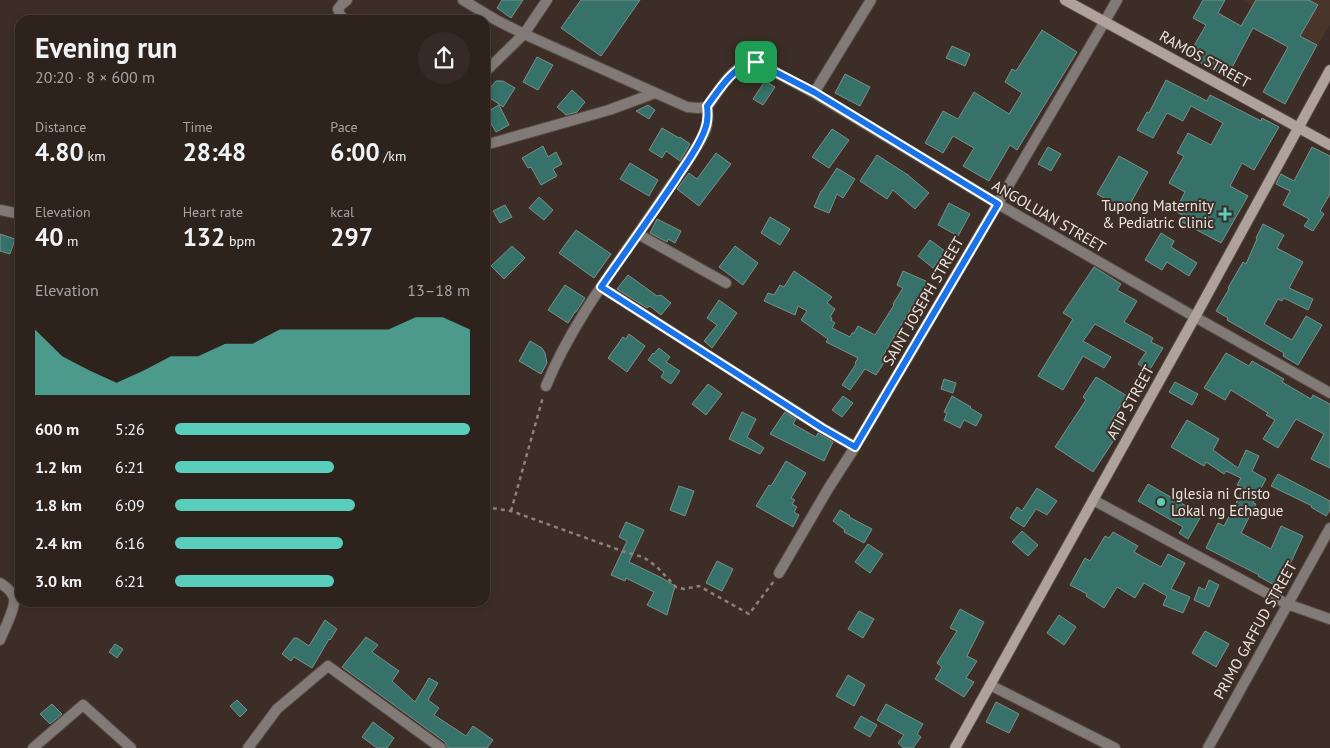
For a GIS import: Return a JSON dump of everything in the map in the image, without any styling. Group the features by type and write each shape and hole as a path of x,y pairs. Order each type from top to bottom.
{"main road":[{"name":"RAMOS STREET","path":"1066,0 1330,145"},
{"name":"ATIP STREET","path":"955,748 1330,70"}],"street":[{"path":"340,15 338,9 347,0"},
{"path":"463,0 488,15"},
{"path":"490,67 524,34 547,0"},
{"path":"814,92 870,0"},
{"name":"SAINT JOSEPH STREET","path":"780,573 1117,0"},
{"path":"490,16 524,34 687,107 698,108 707,106 708,114 705,130 696,146 601,287 562,350 546,386"},
{"name":"ANGOLUAN STREET","path":"707,106 732,73 743,65 756,62 814,92 998,204 1330,392"},
{"path":"490,144 609,110 656,93"},
{"path":"0,210 15,213"},
{"path":"638,234 726,283"},
{"path":"601,287 822,428 855,447"},
{"path":"1093,500 1287,604 1330,619"},
{"name":"PRIMO GAFFUD STREET","path":"1208,748 1330,528"},
{"path":"0,584 13,595 14,600 0,640"},
{"path":"248,748 277,709 328,666 440,748"},
{"path":"990,685 1115,748"},
{"path":"33,748 83,705 131,748"}],"path":[{"path":"511,511 546,386"},
{"path":"490,508 511,511 643,557 656,566 676,587 684,589 699,586 750,614 780,573"}],"shaded area":[{"path":"1242,0 1330,0 1330,25 1318,45"}],"building":[{"path":"502,0 523,0 511,18 497,8"},
{"path":"581,0 640,0 601,56 561,28"},
{"path":"1203,0 1225,0 1218,13 1241,26 1256,0 1309,0 1318,5 1300,36 1317,45 1285,104 1263,92 1288,47 1253,28 1227,77 1188,56 1206,25 1193,18"},
{"path":"1042,30 1077,52 1017,150 1010,145 989,181 963,166 974,148 953,136 943,153 925,143 943,111 958,119 974,92 1009,114 1022,93 1005,82 1012,69 1016,71"},
{"path":"952,46 970,54 965,66 946,58"},
{"path":"537,57 553,65 538,90 523,82"},
{"path":"845,74 870,87 860,106 835,93"},
{"path":"1166,80 1207,101 1210,95 1261,121 1262,118 1279,127 1254,170 1242,163 1230,186 1248,196 1221,243 1182,222 1184,216 1175,211 1185,192 1169,183 1184,156 1177,153 1188,133 1211,145 1223,123 1191,106 1183,121 1167,113 1153,138 1137,130 1147,112 1149,113"},
{"path":"496,81 503,81 515,88 503,107 490,98 490,88"},
{"path":"765,81 775,87 763,105 753,99"},
{"path":"572,90 585,102 577,112 566,115 557,107"},
{"path":"499,105 509,125 496,132 490,122 490,110"},
{"path":"648,105 655,110 649,119 636,111"},
{"path":"662,128 690,144 680,161 666,151 662,158 649,150"},
{"path":"832,129 849,140 829,168 812,157"},
{"path":"543,146 548,157 556,152 562,164 553,169 557,176 541,185 531,167 528,168 522,158"},
{"path":"1048,147 1061,154 1051,171 1038,164"},
{"path":"1312,147 1330,156 1330,194 1320,211 1324,214 1313,231 1304,226 1309,219 1283,205 1290,191 1276,184 1281,174 1294,181"},
{"path":"716,153 731,164 699,206 677,189 689,173 697,179"},
{"path":"877,155 908,175 929,193 915,209 893,190 887,199 860,181"},
{"path":"1119,156 1148,172 1126,211 1097,194"},
{"path":"630,163 658,180 649,196 620,179"},
{"path":"837,168 855,179 843,198 837,194 829,213 814,207 821,191"},
{"path":"539,197 553,210 544,220 529,208"},
{"path":"949,203 970,214 958,236 938,225"},
{"path":"505,205 512,217 500,223 493,211"},
{"path":"770,217 790,229 780,245 761,233"},
{"path":"657,219 681,231 675,243 668,239 667,242 650,233"},
{"path":"1263,224 1284,235 1277,248 1303,262 1289,288 1313,299 1308,310 1284,298 1282,301 1278,299 1264,324 1292,340 1306,316 1322,325 1298,365 1283,356 1284,353 1227,320 1228,318 1216,311 1243,262 1246,264"},
{"path":"576,230 611,254 594,278 559,253"},
{"path":"1161,233 1174,241 1171,247 1197,263 1189,276 1167,262 1162,270 1145,260"},
{"path":"0,234 15,239 10,254 0,251"},
{"path":"930,240 945,251 933,268 918,256"},
{"path":"512,246 525,258 504,279 491,266"},
{"path":"735,246 758,263 743,285 719,267"},
{"path":"1094,267 1121,284 1117,290 1137,301 1124,322 1153,338 1151,342 1163,348 1149,371 1138,364 1146,352 1095,324 1083,341 1111,357 1104,368 1083,356 1063,390 1038,376 1073,319 1063,313"},
{"path":"794,271 832,297 827,303 835,309 830,317 835,323 832,328 850,337 858,326 875,335 903,288 897,285 903,271 928,282 922,296 919,295 881,359 885,361 876,375 865,369 850,390 842,385 858,358 826,342 828,339 801,320 807,311 798,306 795,315 764,301 768,293 774,295 780,285 784,287"},
{"path":"628,275 657,296 661,295 671,303 661,315 650,306 647,308 617,289"},
{"path":"565,285 585,298 568,323 548,310"},
{"path":"719,300 737,313 712,348 704,341 717,325 707,318"},
{"path":"629,334 645,346 627,372 608,358 623,337 626,339"},
{"path":"530,341 542,348 545,353 547,363 541,374 519,361"},
{"path":"659,348 670,357 666,362 680,371 671,384 661,377 664,372 648,360"},
{"path":"1226,353 1249,366 1252,361 1284,379 1282,382 1311,399 1313,395 1330,404 1330,468 1311,459 1324,434 1296,419 1278,448 1263,439 1275,420 1266,415 1268,413 1231,390 1225,400 1204,388"},
{"path":"1096,377 1127,396 1112,419 1123,426 1093,472 1055,447 1086,400 1083,397"},
{"path":"944,379 956,383 953,393 941,389"},
{"path":"1175,382 1198,394 1192,405 1169,392"},
{"path":"708,384 722,394 706,415 692,404"},
{"path":"843,396 853,403 842,417 832,410"},
{"path":"952,396 982,415 976,426 964,420 960,428 944,420 947,413 944,412"},
{"path":"742,412 756,419 747,437 764,448 760,454 729,439"},
{"path":"785,412 796,419 793,424 816,437 818,433 833,442 824,461 770,434"},
{"path":"1187,420 1219,439 1213,450 1238,468 1246,450 1259,456 1252,471 1266,479 1253,503 1256,504 1241,533 1271,549 1281,526 1303,536 1278,587 1259,575 1206,548 1218,523 1224,526 1244,488 1237,485 1241,478 1226,471 1224,474 1206,462 1204,466 1171,447"},
{"path":"786,461 806,473 791,498 795,500 792,504 797,507 794,512 799,515 793,527 756,506"},
{"path":"1278,474 1330,501 1330,510 1326,516 1312,506 1271,486"},
{"path":"1148,484 1188,507 1186,510 1200,518 1188,539 1179,533 1183,527 1138,501"},
{"path":"679,486 694,491 685,516 670,510"},
{"path":"1037,488 1057,501 1047,515 1036,509 1024,527 1010,518 1017,507 1022,511"},
{"path":"840,510 872,529 864,543 844,532 845,530 833,521"},
{"path":"626,522 644,530 629,562 675,586 667,615 647,605 654,592 626,578 625,581 611,575 627,541 619,537"},
{"path":"1022,531 1038,545 1028,556 1012,542"},
{"path":"1113,532 1138,546 1134,552 1161,567 1168,554 1185,563 1171,589 1190,597 1183,613 1163,605 1167,596 1144,583 1135,598 1117,587 1104,608 1086,596 1087,594 1070,585 1085,558 1090,561 1105,536 1109,538"},
{"path":"868,544 883,554 870,573 855,562"},
{"path":"717,561 733,569 722,591 706,583"},
{"path":"1209,580 1219,585 1209,607 1194,600 1199,587 1205,590"},
{"path":"960,609 984,622 967,656 977,661 966,678 974,682 964,697 935,679 942,667 937,663 957,631 950,628"},
{"path":"859,611 874,619 863,638 848,629"},
{"path":"1059,615 1076,627 1064,645 1047,633"},
{"path":"325,620 337,629 312,668 294,657 291,661 282,654 294,638 309,646"},
{"path":"1205,631 1229,644 1216,667 1192,653"},
{"path":"366,637 378,645 372,652 399,671 392,681 415,702 429,678 438,683 428,700 439,708 434,715 466,736 473,726 493,740 487,748 448,748 445,742 342,667"},
{"path":"115,644 123,649 117,658 109,652"},
{"path":"848,675 865,685 854,706 836,696"},
{"path":"237,700 247,710 240,717 230,706"},
{"path":"996,702 1019,714 1009,733 986,722"},
{"path":"52,704 62,714 50,724 40,714"},
{"path":"886,704 923,724 917,734 921,737 913,748 904,748 898,743 904,735 877,720"},
{"path":"861,716 877,725 870,737 854,728"},
{"path":"373,722 394,738 387,748 377,748 362,737"}],"place":[{"name":"Tupong Maternity & Pediatric Clinic","path":"1225,214"},
{"name":"Iglesia ni Cristo Lokal ng Echague","path":"1161,502"}],"route":[{"path":"756,62 814,92 998,204 855,447 822,428 601,287 644,227 696,146 705,130 708,114 707,106 732,73 743,65 756,62"}]}
